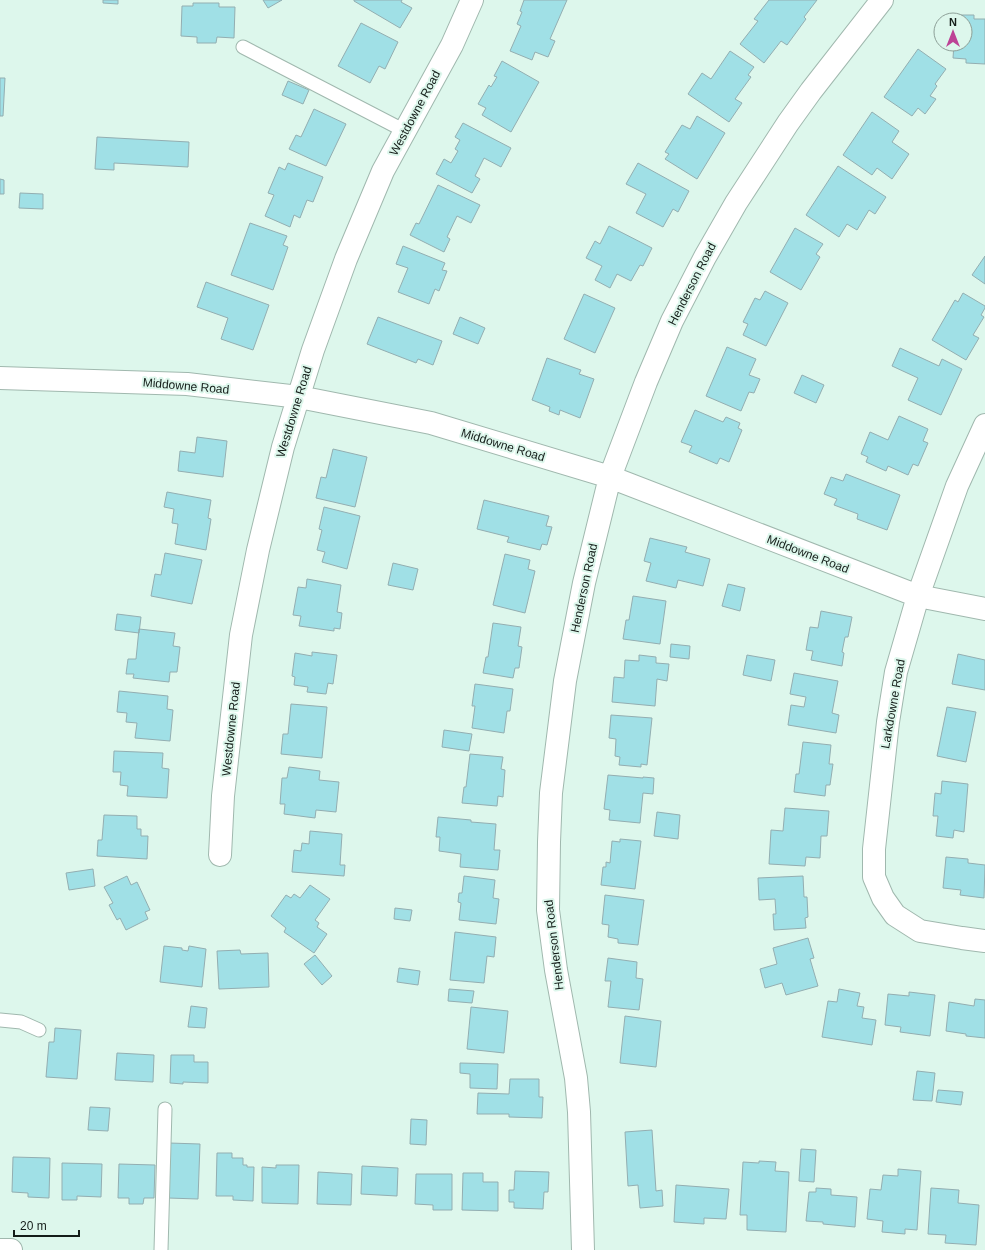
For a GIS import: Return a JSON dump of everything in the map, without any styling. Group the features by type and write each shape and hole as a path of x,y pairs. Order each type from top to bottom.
{"street":[{"name":"Westdowne Road","path":"220,855 223,796 241,635 258,550 283,446 313,350 346,260 383,171 452,45 472,0"},
{"name":"Henderson Road","path":"583,1250 579,1112 576,1078 556,970 548,910 551,792 565,681 584,583 610,477 646,382 672,320 709,250 736,204 788,123 882,0"},
{"name":"Middowne Road","path":"0,378 187,384 298,397 431,423 610,477 918,596 985,609"},
{"name":"Larkdowne Road","path":"985,425 957,486 918,596 896,672 888,722 874,849 874,877 883,898 895,915 920,931 985,941"},
{"path":"0,1250 11,1250"}],"lane":[{"path":"243,47 405,130"},
{"path":"0,1020 21,1022 40,1030"},
{"path":"160,1250 165,1109"}],"building":[{"path":"103,0 118,0 118,4 103,3"},
{"path":"263,0 282,0 268,8"},
{"path":"354,0 402,0 401,2 412,8 400,28"},
{"path":"524,0 567,0 550,39 555,41 548,57 535,52 532,60 510,51 521,26 517,24 522,12 520,11"},
{"path":"769,0 817,0 804,17 806,19 787,45 781,41 764,63 740,44 758,21 754,19"},
{"path":"193,3 219,3 219,7 235,7 234,38 217,37 216,43 197,43 197,37 181,36 182,6 193,6"},
{"path":"973,15 974,19 985,19 985,64 966,63 966,59 953,58 953,52 973,52"},
{"path":"361,23 398,42 385,69 379,66 370,83 338,66"},
{"path":"918,49 946,69 935,84 937,86 930,96 936,99 925,114 918,108 912,116 884,97"},
{"path":"730,51 754,67 748,75 751,77 735,99 742,103 729,122 688,94 702,73 711,79"},
{"path":"502,61 539,82 511,132 482,115 486,108 478,104 489,85 491,87 497,77 494,76"},
{"path":"0,78 5,78 3,116 0,116"},
{"path":"288,81 309,90 303,104 282,95"},
{"path":"314,109 346,124 326,166 289,149 296,135 301,137"},
{"path":"872,112 899,131 892,142 909,154 892,179 877,168 872,175 843,155"},
{"path":"697,116 725,133 697,179 665,159 669,154 665,152 682,125 690,129"},
{"path":"463,123 511,148 501,167 484,158 475,176 480,179 472,193 436,174 444,159 451,163 458,151 455,149 460,140 455,137"},
{"path":"97,137 189,142 188,167 114,163 114,170 95,169"},
{"path":"288,163 323,177 313,202 307,200 300,218 294,215 290,227 265,216 274,195 268,193 279,167 285,170"},
{"path":"638,163 689,191 678,212 673,209 663,227 636,213 646,194 626,184"},
{"path":"838,166 886,197 875,214 869,210 857,230 847,224 839,237 806,215"},
{"path":"0,179 4,180 4,194 0,194"},
{"path":"438,185 480,205 471,223 457,216 447,237 450,239 444,252 410,235 416,223 419,224"},
{"path":"20,193 43,194 43,209 19,208"},
{"path":"250,223 287,236 283,245 288,247 273,290 231,275"},
{"path":"609,226 652,248 643,266 640,265 631,281 617,274 610,288 595,280 602,266 586,258 595,241 600,244"},
{"path":"795,228 823,244 816,254 820,257 801,290 770,272"},
{"path":"403,246 445,263 442,270 447,271 439,291 435,289 429,304 398,292 408,268 396,264"},
{"path":"985,256 985,284 972,275"},
{"path":"206,282 269,305 253,350 221,339 228,318 197,307"},
{"path":"765,291 788,303 766,346 743,335 748,324 743,322 755,298 760,300"},
{"path":"963,293 985,306 981,315 984,317 973,335 979,338 966,360 932,340 955,300 958,302"},
{"path":"584,294 615,308 595,353 564,339"},
{"path":"378,317 442,341 433,365 418,359 416,363 367,344"},
{"path":"460,317 485,328 478,344 453,334"},
{"path":"727,347 756,359 749,375 760,379 754,393 749,392 741,411 706,396"},
{"path":"900,348 939,366 942,359 962,369 941,415 908,400 918,378 892,366"},
{"path":"547,358 581,370 579,374 594,379 580,418 560,410 559,415 549,411 550,407 532,400"},
{"path":"802,375 824,385 816,403 794,393"},
{"path":"695,410 723,422 726,417 740,423 738,428 742,430 729,462 720,458 717,464 689,452 692,446 681,442"},
{"path":"899,416 928,429 923,441 928,443 918,466 913,464 908,475 888,466 886,471 866,462 868,457 861,454 870,432 888,440"},
{"path":"197,437 227,441 223,477 178,471 180,451 195,453"},
{"path":"333,449 367,457 355,507 316,498 321,477 326,478"},
{"path":"846,474 900,495 887,530 857,519 858,514 834,505 837,499 824,494 831,477 843,481"},
{"path":"167,492 211,500 208,518 211,519 206,550 175,544 178,524 172,523 174,509 164,507"},
{"path":"484,500 549,516 546,526 552,527 547,545 542,544 540,550 507,542 509,537 477,529"},
{"path":"324,507 360,516 347,569 322,562 325,552 317,550 322,530 319,529"},
{"path":"650,538 687,547 685,552 710,559 703,586 678,580 676,588 646,581 651,563 644,561"},
{"path":"165,553 202,560 192,604 151,596 155,574 161,575"},
{"path":"505,554 530,560 528,569 535,571 525,613 493,605"},
{"path":"393,563 418,569 413,590 388,585"},
{"path":"307,579 341,585 337,612 342,613 340,629 334,628 334,631 299,626 301,616 293,615 298,587 306,588"},
{"path":"728,584 745,588 740,611 722,606"},
{"path":"633,596 666,601 660,644 623,639 626,620 629,620"},
{"path":"821,611 852,617 848,637 845,637 842,652 844,653 842,666 811,660 813,651 806,650 810,627 818,628"},
{"path":"117,614 141,617 139,633 115,630"},
{"path":"493,623 521,627 518,646 522,647 519,668 515,668 513,678 483,673 486,657 488,657"},
{"path":"139,629 175,633 173,646 180,647 177,672 170,672 169,682 133,678 134,674 126,674 128,659 136,659"},
{"path":"671,644 690,646 689,659 670,657"},
{"path":"312,652 337,655 333,684 328,683 326,694 307,692 308,687 294,685 295,677 292,676 295,653 312,656"},
{"path":"958,654 985,660 985,690 952,684"},
{"path":"639,655 656,657 656,663 669,664 667,681 657,679 655,706 612,702 614,677 624,678 625,660 639,661"},
{"path":"747,655 775,660 771,681 743,675"},
{"path":"794,673 838,681 832,713 839,715 836,733 788,725 791,705 804,707 806,697 790,694"},
{"path":"475,684 513,689 510,711 507,711 504,733 472,728 475,706 472,706"},
{"path":"119,691 168,696 167,709 173,710 170,741 135,738 137,723 126,722 127,713 117,712"},
{"path":"291,704 327,707 322,758 281,754 283,734 288,734"},
{"path":"947,707 976,712 966,762 937,756"},
{"path":"611,715 652,718 647,765 641,764 641,767 619,765 620,757 615,756 616,739 609,738"},
{"path":"444,730 472,734 469,751 442,747"},
{"path":"803,742 831,745 829,764 833,764 830,785 826,785 825,796 794,792 796,774 799,774"},
{"path":"114,751 163,753 162,768 169,769 167,798 127,796 128,786 120,785 121,772 113,772"},
{"path":"470,754 503,757 501,769 505,770 503,797 498,796 497,806 462,803 464,787 466,787"},
{"path":"289,767 320,771 319,780 339,782 336,812 316,810 315,818 284,814 285,804 280,804 282,778 287,778"},
{"path":"608,775 654,778 653,794 643,793 640,823 609,820 610,810 604,809"},
{"path":"942,781 968,784 964,832 954,830 953,838 936,836 938,816 933,816 935,793 941,794"},
{"path":"785,808 829,811 827,836 821,836 820,858 806,857 805,866 769,864 771,830 783,831"},
{"path":"657,812 680,815 678,839 654,836"},
{"path":"104,815 137,816 137,829 141,829 141,836 148,836 147,859 97,856 98,840 102,840"},
{"path":"438,817 496,824 494,850 500,850 498,870 460,867 461,854 439,851 440,837 436,837"},
{"path":"310,831 342,834 340,865 345,865 344,876 292,872 294,850 301,851 302,843 309,844"},
{"path":"620,839 641,841 635,889 601,885 603,867 606,867 606,862 610,863 612,841 620,842"},
{"path":"946,857 968,859 968,863 985,865 984,898 960,895 961,890 943,888"},
{"path":"93,869 95,886 69,890 66,873"},
{"path":"127,876 131,885 137,882 150,910 145,912 148,919 126,930 120,918 117,920 109,905 113,903 104,887"},
{"path":"464,876 495,880 493,898 499,899 496,924 459,920 461,903 458,902 459,893 462,893"},
{"path":"803,876 804,897 807,897 808,917 805,918 806,928 774,930 773,914 776,914 775,899 759,900 758,878"},
{"path":"310,885 330,899 315,920 319,923 317,927 327,934 314,953 284,932 286,928 271,916 286,895 291,898 294,894 300,898"},
{"path":"605,895 644,900 638,945 618,943 618,939 608,937 609,925 602,924"},
{"path":"395,908 412,910 410,921 394,919"},
{"path":"455,932 496,937 494,957 487,956 484,983 450,980"},
{"path":"808,938 814,958 810,959 818,986 786,995 782,983 765,988 760,969 777,964 773,948"},
{"path":"164,946 182,948 182,950 188,951 189,946 206,949 202,987 160,982"},
{"path":"240,950 241,954 268,953 269,987 219,989 217,951"},
{"path":"315,955 332,976 322,985 304,964"},
{"path":"608,958 637,962 636,978 643,979 639,1010 608,1007 611,981 605,981"},
{"path":"399,968 420,971 418,985 397,982"},
{"path":"449,989 474,991 472,1003 448,1001"},
{"path":"839,989 860,993 857,1006 864,1007 862,1018 876,1020 872,1045 822,1037 828,1001 837,1002"},
{"path":"909,992 935,995 930,1036 900,1032 901,1027 885,1025 888,994 909,996"},
{"path":"975,999 985,1000 985,1038 966,1036 966,1034 946,1031 949,1002 974,1006"},
{"path":"191,1006 207,1008 205,1028 188,1027"},
{"path":"471,1007 508,1011 504,1053 467,1049"},
{"path":"625,1016 661,1021 656,1067 620,1063"},
{"path":"55,1028 81,1030 77,1079 46,1077 49,1042 54,1042"},
{"path":"117,1053 154,1055 153,1082 115,1080"},
{"path":"171,1055 194,1055 194,1062 208,1062 208,1083 170,1083"},
{"path":"460,1063 498,1064 497,1089 470,1088 470,1074 460,1073"},
{"path":"917,1071 935,1073 932,1101 913,1100"},
{"path":"510,1079 539,1079 539,1097 543,1097 542,1118 509,1117 509,1114 477,1114 478,1093 509,1094"},
{"path":"938,1090 963,1092 961,1105 936,1102"},
{"path":"90,1107 110,1108 108,1131 88,1130"},
{"path":"411,1119 427,1120 426,1145 410,1144"},
{"path":"652,1130 656,1191 662,1190 663,1206 640,1208 638,1185 628,1186 625,1132"},
{"path":"169,1143 200,1144 198,1199 168,1198"},
{"path":"801,1149 816,1150 814,1182 799,1181"},
{"path":"217,1153 232,1153 232,1158 243,1158 243,1165 247,1165 247,1167 254,1167 253,1201 233,1200 233,1196 216,1196"},
{"path":"13,1157 50,1158 49,1198 28,1197 28,1193 12,1192"},
{"path":"759,1161 776,1162 775,1171 789,1172 786,1232 747,1230 747,1215 740,1215 743,1162 759,1163"},
{"path":"62,1163 102,1164 101,1197 77,1196 77,1200 62,1200"},
{"path":"119,1164 155,1165 154,1198 144,1198 143,1204 129,1204 129,1198 118,1198"},
{"path":"276,1165 299,1165 298,1204 262,1203 262,1167 276,1168"},
{"path":"362,1166 398,1168 397,1196 361,1194"},
{"path":"898,1169 921,1171 917,1230 905,1229 905,1234 882,1232 883,1221 867,1219 870,1189 881,1190 883,1175 898,1176"},
{"path":"515,1171 549,1172 548,1192 544,1192 543,1209 514,1208 514,1202 509,1202 509,1190 514,1190"},
{"path":"318,1172 352,1174 351,1205 317,1204"},
{"path":"463,1173 483,1173 483,1182 498,1182 498,1211 462,1210"},
{"path":"416,1174 452,1174 452,1210 433,1210 433,1205 415,1204"},
{"path":"676,1185 729,1189 726,1219 704,1218 704,1224 674,1222"},
{"path":"816,1188 831,1189 831,1195 857,1197 855,1227 806,1221 809,1192 816,1192"},
{"path":"931,1188 959,1190 958,1203 979,1205 976,1245 945,1243 946,1235 928,1234"}]}
